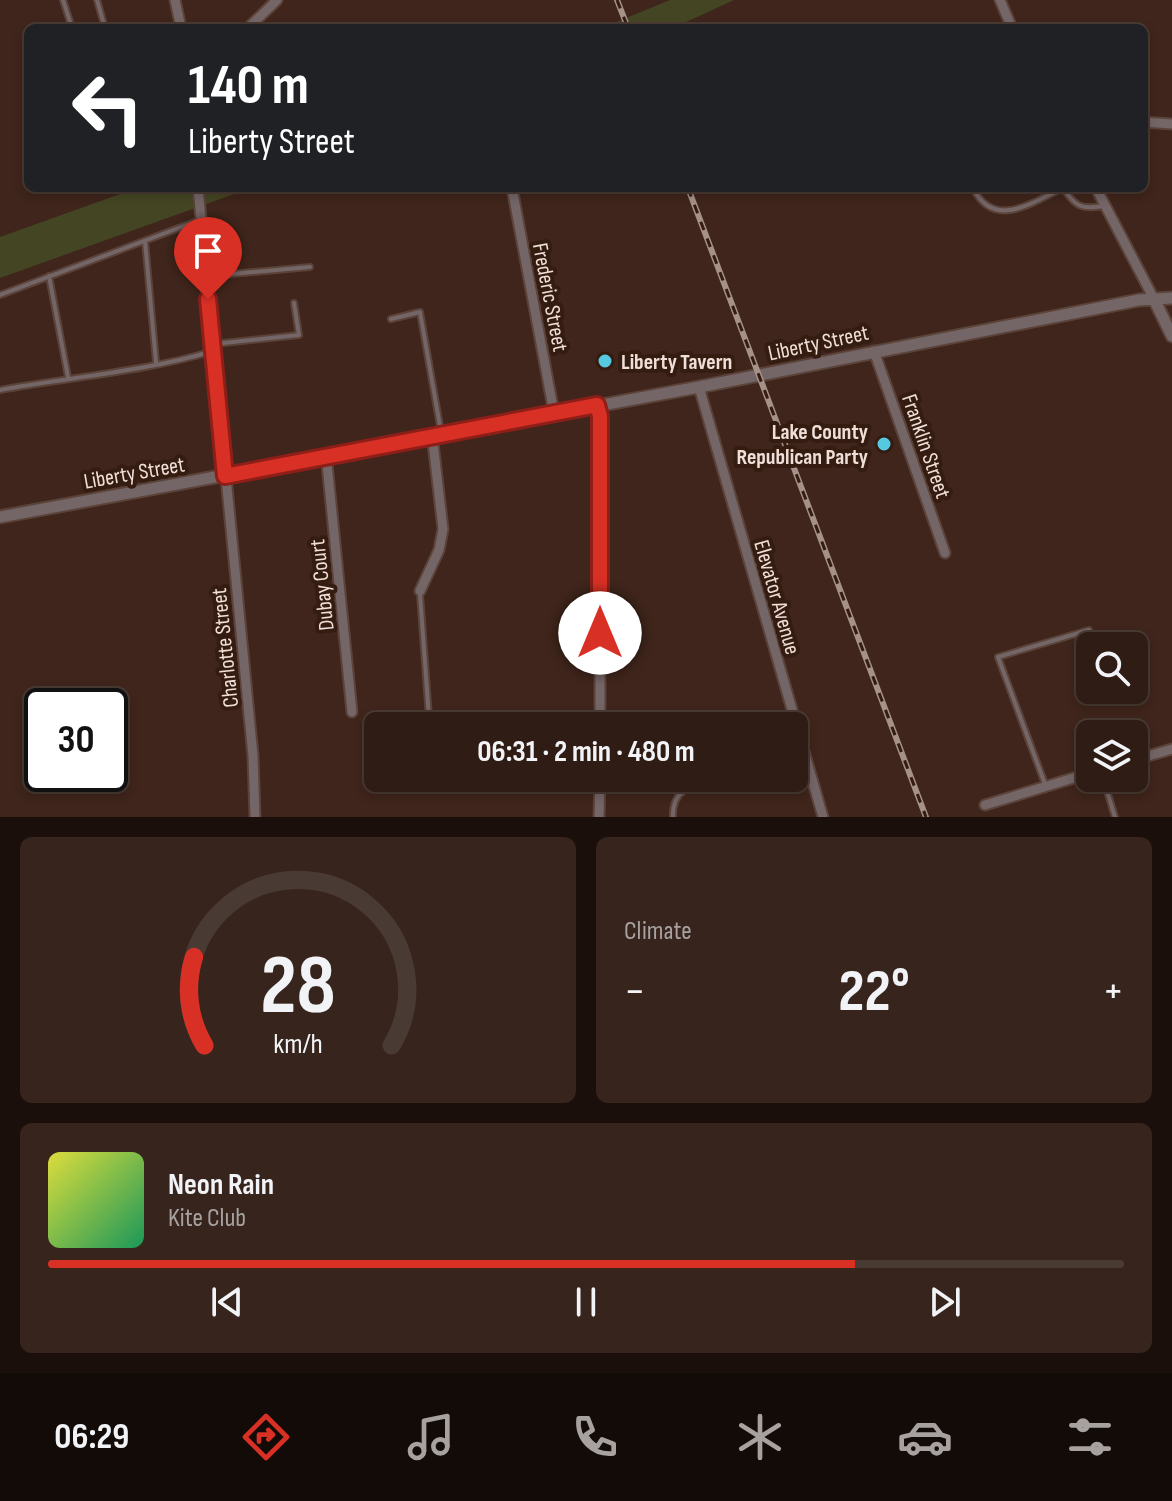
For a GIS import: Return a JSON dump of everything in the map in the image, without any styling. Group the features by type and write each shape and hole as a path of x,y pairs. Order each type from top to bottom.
{"street":[{"path":"175,0 180,24"},
{"path":"252,24 277,0"},
{"path":"1000,0 1010,24"},
{"path":"1148,122 1172,124"},
{"name":"Charlotte Street","path":"198,192 253,756 255,817"},
{"name":"Frederic Street","path":"513,192 554,413"},
{"path":"1098,192 1172,336"},
{"name":"Liberty Street","path":"0,517 437,433 699,387 874,351 1172,298"},
{"name":"Franklin Street","path":"874,351 945,553"},
{"name":"Elevator Avenue","path":"699,387 793,712"},
{"path":"597,405 600,416 600,712"},
{"path":"420,591 439,550 443,529 437,433"},
{"name":"Dubay Court","path":"326,454 352,712"},
{"path":"1148,756 1172,749"},
{"name":"Elevator Avenue","path":"808,765 823,817"},
{"path":"985,805 1076,777"},
{"path":"599,817 600,792"}],"lane":[{"path":"63,0 71,24"},
{"path":"97,0 104,24"},
{"path":"975,192 980,203 991,211 1019,209 1055,192"},
{"path":"1066,192 1075,206 1085,209 1105,205"},
{"path":"0,295 200,220"},
{"path":"145,240 156,362"},
{"path":"205,277 310,267"},
{"path":"49,276 68,377"},
{"path":"0,390 68,377 107,376 212,348 299,335 294,303"},
{"path":"391,319 420,312 437,433"},
{"path":"420,591 429,712"},
{"path":"1046,787 998,657 1089,630"},
{"path":"673,817 675,797 679,792"},
{"path":"1107,792 1115,817"}],"green space":[{"path":"670,0 734,0 682,24 612,24"},
{"path":"126,192 240,192 0,278 0,237"}],"railway":[{"path":"617,0 626,24"},
{"path":"690,192 926,817"}],"place":[{"name":"Liberty Tavern","path":"605,361"},
{"name":"Lake County Republican Party","path":"884,444"}],"route":[{"path":"208,299 225,476 441,432 597,405 600,416 600,633"}]}
